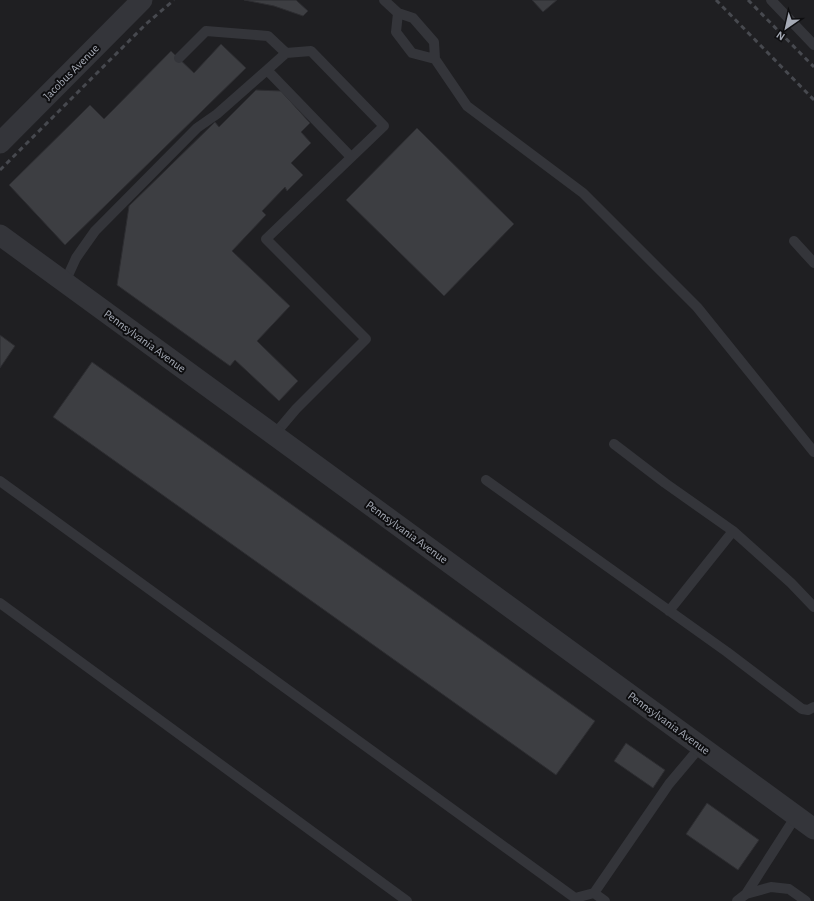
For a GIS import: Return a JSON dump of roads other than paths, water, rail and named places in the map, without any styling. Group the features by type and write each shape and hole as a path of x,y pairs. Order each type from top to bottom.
{"street":[{"name":"Jacobus Avenue","path":"0,143 142,0"},
{"name":"Pennsylvania Avenue","path":"0,235 814,829"}],"lane":[{"path":"384,0 398,13 413,18 434,42 435,59 467,106 583,193 697,307 814,452"},
{"path":"771,0 814,45"},
{"path":"398,13 396,32 412,53 435,59"},
{"path":"180,58 206,31 268,36 286,53"},
{"path":"65,282 76,258 94,231 197,128 217,114 286,53 311,51 384,126 266,239 366,339 296,409 274,435"},
{"path":"267,70 351,157"},
{"path":"794,241 814,263"},
{"path":"614,444 733,531 791,583 814,607"},
{"path":"486,480 669,611 802,709 808,710 814,707"},
{"path":"0,482 574,898 592,897 605,901"},
{"path":"669,611 733,531"},
{"path":"0,603 407,901"},
{"path":"592,897 669,784 701,746"},
{"path":"738,901 746,894 796,816"},
{"path":"746,894 770,887 789,889 806,901"}],"railway":[{"path":"0,170 146,24 174,0"},
{"path":"716,0 814,100"},
{"path":"748,0 814,67"}]}
